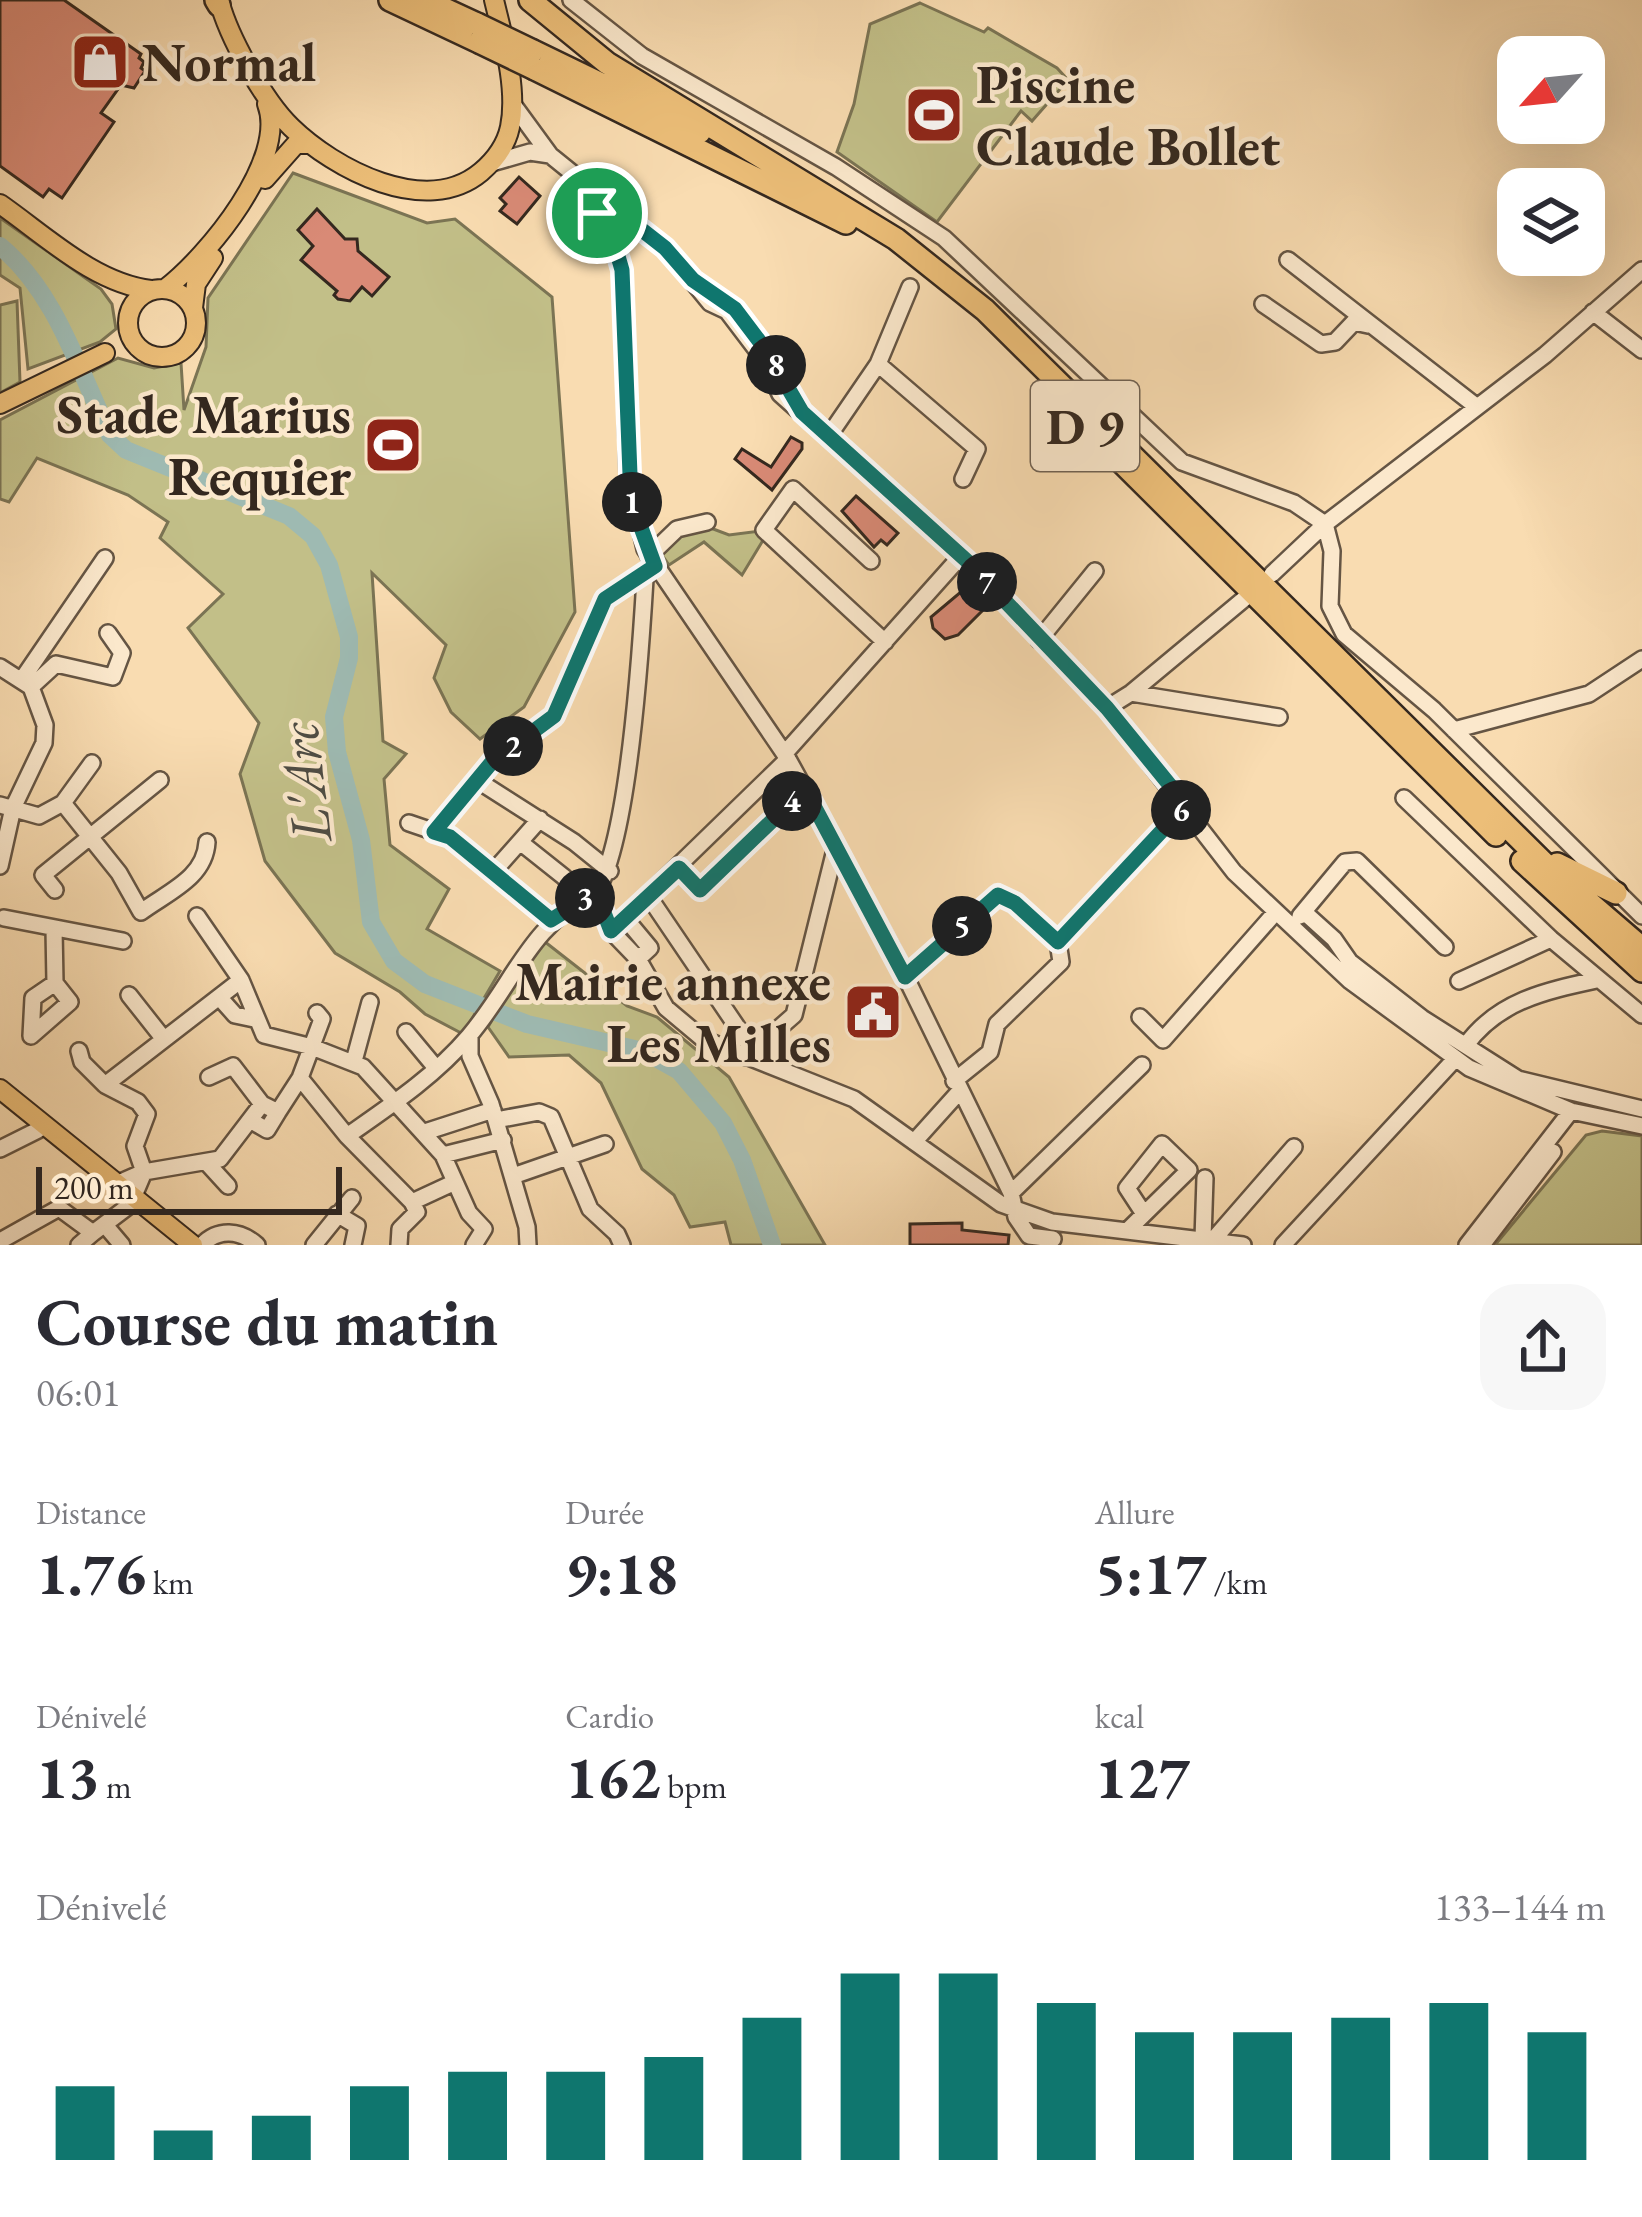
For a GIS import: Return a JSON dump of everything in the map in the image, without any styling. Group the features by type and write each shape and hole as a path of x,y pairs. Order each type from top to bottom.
{"highway":[{"name":"D 9","path":"390,0 478,33 819,190 896,239 985,310 1549,868 1642,948"},
{"name":"D 9","path":"425,0 478,33"},
{"path":"530,0 607,63 819,190"},
{"name":"D 9","path":"534,60 830,214 930,281 1013,355 1642,986"},
{"path":"1428,747 1560,866 1620,896"},
{"name":"D 9","path":"1554,893 1642,971"}],"main road":[{"path":"257,79 288,124 310,144 392,185 429,192 458,186 492,163 506,140 512,103 494,0"},
{"path":"108,351 129,316 196,264 265,160 272,117 218,2"},
{"path":"0,404 108,351 139,349 160,358 186,349 196,329 196,284 271,169 296,144 310,144"},
{"path":"0,204 105,277 126,287 176,292 193,308"},
{"path":"105,277 129,316 139,349"},
{"path":"0,1089 129,1194 179,1245"},
{"path":"0,1100 198,1245"}],"street":[{"path":"571,0 626,46 836,167 944,238 1182,462 1294,502 1324,524 1332,551 1330,606 1344,634 1454,730 1642,916"},
{"path":"512,103 550,155 604,195 613,223 622,270 631,500 652,561 786,756 905,977 1029,1236 1048,1242"},
{"path":"492,163 530,152 550,155"},
{"path":"613,223 647,235 693,280 747,322 802,412 962,556 1107,708 1213,846 1274,914 1394,1017 1577,1113 1642,1126"},
{"path":"1288,260 1477,407"},
{"path":"1272,574 1324,524 1477,407 1642,270"},
{"path":"828,437 878,364 910,287"},
{"path":"1263,304 1321,344 1335,342 1354,322 1371,326"},
{"path":"1593,312 1642,350"},
{"path":"878,364 977,449 963,479"},
{"path":"872,561 793,488 764,530 885,642"},
{"path":"434,832 450,807 480,782 492,762 554,716 605,599 652,561 677,529 707,522"},
{"path":"611,931 786,756 962,556"},
{"path":"27,683 105,558"},
{"path":"347,1136 436,1068 473,1030 551,920 589,896 610,871 645,579 652,561"},
{"path":"1039,640 1095,571"},
{"path":"1107,708 1244,599"},
{"path":"27,683 56,664 113,677 122,653 108,633"},
{"path":"1454,730 1589,694 1642,659"},
{"path":"0,668 27,683 45,725 44,743 7,807 0,866"},
{"path":"1131,693 1279,717"},
{"path":"7,807 39,816 63,802 92,763"},
{"path":"55,890 43,874 160,780"},
{"path":"480,782 610,871"},
{"path":"679,868 700,890 805,789"},
{"path":"1404,798 1551,939 1642,1016"},
{"path":"63,802 119,873 141,912 199,871 206,860 207,842"},
{"path":"1058,942 1186,805"},
{"path":"493,872 540,819"},
{"path":"409,823 450,837 551,920"},
{"path":"1557,833 1574,860 1574,873"},
{"path":"520,842 589,896 611,931 638,959 666,1008 704,1039 854,1099 1001,1204 1013,1201 1142,1065"},
{"path":"748,1053 794,1015 836,846"},
{"path":"1289,926 1345,862 1357,861 1444,947"},
{"path":"905,977 998,895 1015,903 1058,942 1061,962 997,1024 990,1052 956,1086 914,1142"},
{"path":"649,897 748,1053"},
{"path":"1304,912 1334,939 1350,962 1460,1052 1518,1079 1642,1109"},
{"path":"1140,1018 1163,1040 1274,914"},
{"path":"197,916 241,980 264,1036 354,1061 425,1132 484,1229 474,1245"},
{"path":"625,918 650,948 638,959"},
{"path":"1,919 123,941"},
{"path":"54,929 55,983"},
{"path":"1459,981 1551,939"},
{"path":"105,1085 241,980"},
{"path":"1283,1245 1488,1018 1511,1005 1596,980"},
{"path":"129,994 164,1038"},
{"path":"219,997 236,1015 254,1019"},
{"path":"354,1061 370,1002"},
{"path":"80,1245 99,1229 144,1172 220,1160 250,1120 301,1078 322,1019 316,1012"},
{"path":"473,1030 470,1056 495,1115 528,1245"},
{"path":"406,1032 436,1068"},
{"path":"79,1052 82,1062 105,1085 138,1102 147,1114 135,1146 144,1172"},
{"path":"209,1077 233,1066 270,1108"},
{"path":"301,1078 347,1136 412,1202 416,1212 400,1229 399,1245"},
{"path":"425,1132 495,1115 544,1113 554,1124 594,1216 617,1234 622,1245"},
{"path":"1467,1245 1577,1113"},
{"path":"1482,1245 1577,1113"},
{"path":"4,1147 31,1123"},
{"path":"442,1155 502,1141"},
{"path":"513,1176 605,1144"},
{"path":"1208,1239 1294,1147"},
{"path":"206,1163 227,1186"},
{"path":"1205,1178 1208,1239"},
{"path":"412,1202 453,1183"},
{"path":"341,1245 317,1241 352,1198"},
{"path":"1013,1201 1046,1220 1243,1245"},
{"path":"0,1240 59,1208 122,1245"},
{"path":"338,1214 357,1226 353,1245"},
{"path":"1130,1228 1144,1214"},
{"path":"1046,1220 1048,1242"},
{"path":"1048,1242 1074,1224"},
{"path":"198,1245 210,1236 235,1232 256,1245"},
{"path":"220,1245 244,1245"}],"shaded area":[{"name":"Piscine Claude Bollet","path":"920,3 984,32 988,28 1057,68 1068,80 1032,121 1021,111 937,222 837,152 854,104 870,24"},
{"path":"293,173 427,223 455,219 552,297 575,612 524,707 480,739 451,712 434,678 446,645 372,573 383,741 406,754 384,779 390,845 449,889 427,929 500,971 463,1034 335,953 265,861 240,774 259,723 188,628 223,594 160,538 168,522 128,495 37,458 9,502 0,499 0,420 118,358 154,368 181,363 184,410 206,347 208,298"},
{"path":"0,218 101,289 112,304 116,329 100,342 28,369 20,288 0,275"},
{"path":"17,301 20,382 0,393 0,305"},
{"path":"708,527 729,535 760,531 765,537 742,575 704,542 669,565 660,552 676,534"},
{"path":"540,938 627,1006 657,1017 729,1077 825,1245 731,1245 725,1222 690,1227 674,1195 642,1169 601,1083 569,1055 509,1057 488,1027"},
{"path":"1602,1131 1642,1136 1642,1245 1495,1245 1586,1135"}],"building":[{"path":"0,0 64,0 141,54 144,62 141,68 145,71 134,88 121,85 101,113 114,122 62,198 49,189 43,197 0,166"},
{"path":"519,177 540,196 517,224 500,211 506,204 500,198"},
{"path":"317,209 345,239 357,239 358,251 389,277 372,296 362,287 350,301 338,299 337,291 301,260 313,246 298,230"},
{"path":"791,437 802,443 802,449 772,490 735,459 742,449 771,467"},
{"path":"856,496 898,533 887,545 881,540 874,547 842,511"},
{"path":"962,591 983,610 958,635 945,639 933,628 931,617"},
{"path":"962,1223 962,1230 1009,1235 1008,1245 910,1245 910,1224"}],"waterway":[{"name":"L'Arc","path":"0,246 51,309 110,435 126,450 289,516 313,536 329,565 349,637 349,658 334,717 337,752 361,840 371,922 394,961 425,984 527,1024 643,1051 679,1071 723,1123 742,1160 772,1245"}],"place":[{"name":"Normal","path":"100,62"},
{"name":"Piscine Claude Bollet","path":"934,115"},
{"name":"Stade Marius Requier","path":"393,445"},
{"name":"Mairie annexe Les Milles","path":"873,1012"}],"route":[{"path":"605,208 619,212 665,248 693,280 735,309 777,366 802,412 967,561 1107,708 1186,805 1058,942 1015,903 998,895 905,977 805,789 700,890 679,868 611,931 596,892 551,920 450,837 434,832 450,807 480,782 492,762 554,716 605,599 655,566 631,500 622,270 613,239 601,238 595,231 597,213 605,208"}]}
